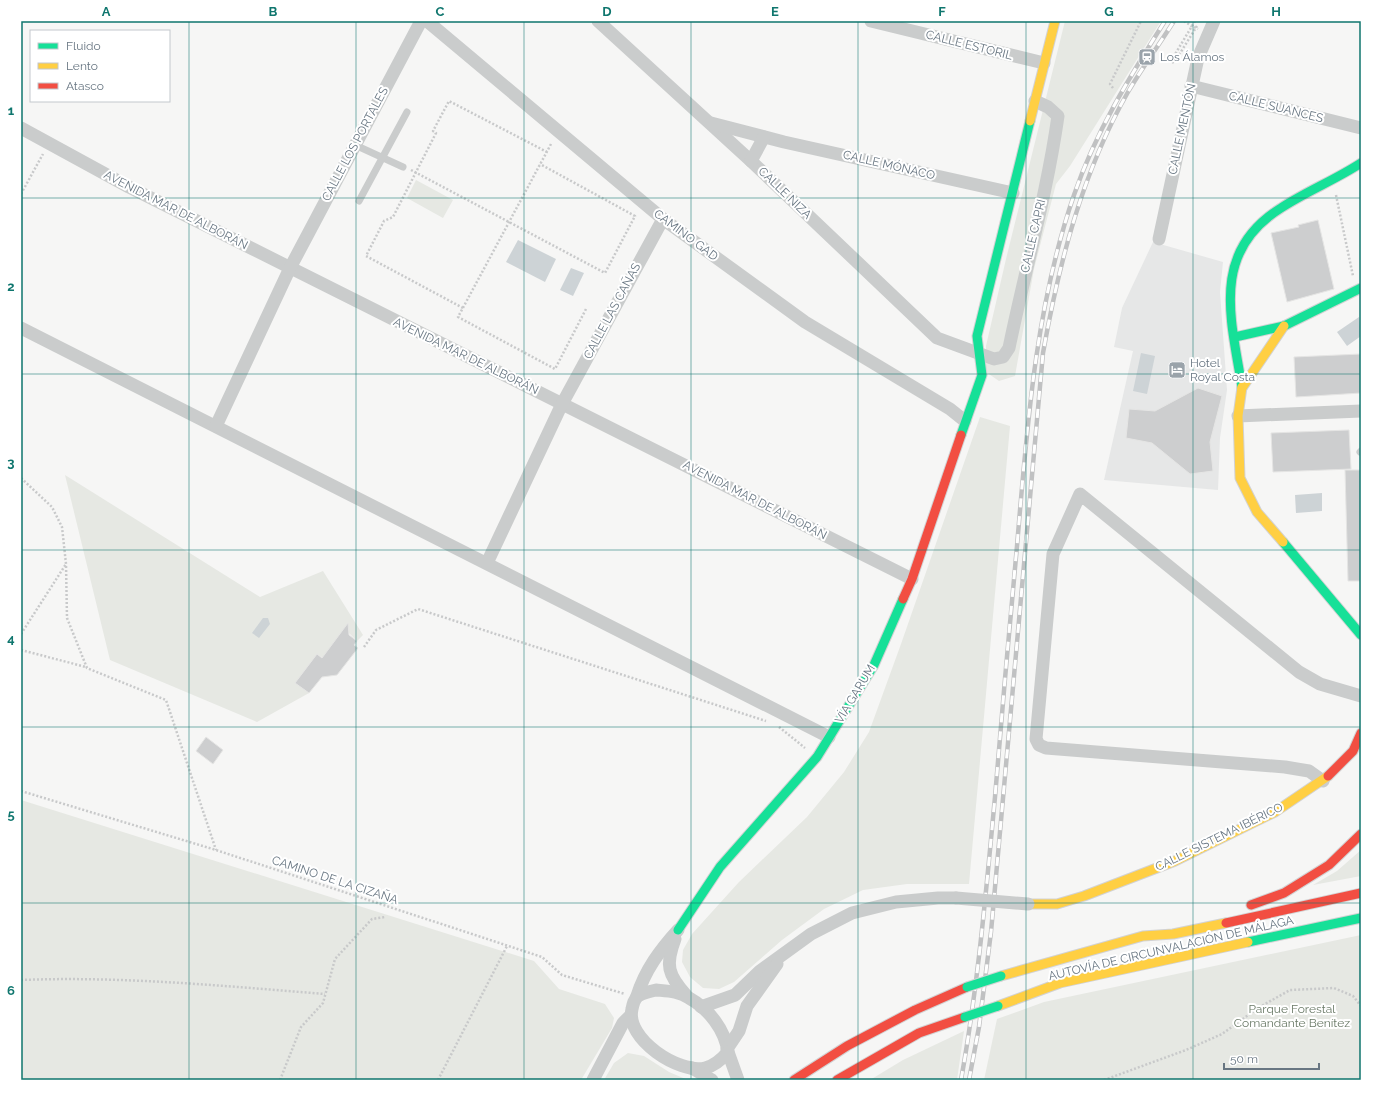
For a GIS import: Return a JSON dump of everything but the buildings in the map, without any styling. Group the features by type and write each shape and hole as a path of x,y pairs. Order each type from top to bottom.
{"main road":[{"path":"965,420 982,375 982,364 977,336 1055,21"},
{"path":"1361,163 1342,176 1280,208 1254,230 1238,254 1230,281 1230,311 1242,388 1238,416 1238,454 1240,478 1257,512 1361,635"},
{"path":"1235,337 1284,326 1361,288"},
{"path":"1242,388 1284,326"},
{"name":"VÍA GARUM","path":"678,930 720,867 817,757 874,665 912,579 965,420"},
{"name":"CALLE SISTEMA IBÉRICO","path":"1028,904 1057,904 1084,896 1175,861 1275,812 1323,781 1353,751 1361,733"},
{"path":"1241,909 1284,893 1329,865 1361,834"},
{"name":"AUTOVÍA DE CIRCUNVALACIÓN DE MÁLAGA","path":"794,1080 847,1046 915,1010 967,987 1143,936 1173,934 1361,893"},
{"name":"AUTOVÍA DE CIRCUNVALACIÓN DE MÁLAGA","path":"837,1080 919,1033 1060,983 1361,918"},
{"path":"1143,936 1169,925"}],"street":[{"name":"CALLE LOS PORTALES","path":"216,426 290,268 421,21"},
{"name":"CAMINO GAD","path":"427,21 663,219 805,322 950,408 965,420"},
{"name":"CALLE NIZA","path":"598,21 751,161 937,338 979,352"},
{"name":"CALLE ESTORIL","path":"871,21 1044,64"},
{"name":"CALLE MENTÓN","path":"1159,239 1198,58 1214,21"},
{"name":"CALLE SUANCES","path":"1191,86 1361,128"},
{"name":"CALLE CAPRI","path":"979,352 994,359 1003,357 1009,348 1023,278 1053,153 1058,116 1048,107 1035,101"},
{"name":"CALLE MÓNACO","path":"709,123 764,137 1013,193"},
{"name":"AVENIDA MAR DE ALBORÁN","path":"21,128 129,187 912,579"},
{"path":"751,161 764,137"},
{"name":"CALLE LAS CAÑAS","path":"487,563 562,404 663,219"},
{"path":"21,328 829,737"},
{"path":"1238,416 1361,411"},
{"path":"1323,781 1309,771 1285,767 1046,748 1039,745 1036,739 1053,554 1080,494 1299,672 1320,684 1361,696"},
{"path":"701,1007 735,995 760,971 811,934 852,913 896,902 938,898 1028,904"},
{"name":"VÍA GARUM","path":"637,997 645,974 664,946 678,930"},
{"name":"VÍA GARUM","path":"678,930 669,954 668,965 675,982 689,997"},
{"path":"691,1068 705,1068 722,1060 739,1031 747,1006 784,954"},
{"path":"593,1080 624,1023 630,1016 633,1003 637,997 656,990 673,991 689,997 719,1026 726,1039 728,1051 738,1080"},
{"path":"630,1016 635,1031 646,1044 660,1054 691,1068 712,1080"}],"lane":[{"path":"359,201 407,112"},
{"path":"355,145 403,167"}],"path":[{"path":"1113,88 1110,84 1141,21"},
{"path":"1184,21 1198,29"},
{"path":"1195,21 1171,61 1174,63 1200,21"},
{"path":"463,308 366,256 384,221 393,217 436,133 432,131 449,101 547,152"},
{"path":"551,144 458,317 555,369 586,309"},
{"path":"21,194 38,161 45,151"},
{"path":"403,167 416,172 605,273 635,216 540,164"},
{"path":"1339,210 1351,268"},
{"path":"21,478 52,507 62,527 66,564 67,618 87,668"},
{"path":"21,634 66,564"},
{"path":"364,647 376,630 418,609 767,721"},
{"path":"21,650 87,668 166,700 216,850"},
{"path":"774,723 817,757"},
{"name":"CAMINO DE LA CIZAÑA","path":"21,791 216,850 542,957 562,975 637,997"},
{"path":"280,1080 302,1028 323,1003 335,959 372,919 385,917"},
{"path":"438,1080 507,946"},
{"path":"21,980 76,978 325,994"},
{"path":"1104,1080 1186,1050 1222,1034 1258,1008 1290,990 1334,988 1353,996 1361,1006"}],"shaded area":[{"path":"518,240 556,259 545,282 506,262"},
{"name":"Hotel Royal Costa","path":"1153,242 1223,262 1220,292 1227,390 1220,438 1218,490 1104,480 1133,351 1114,347 1122,308"},
{"path":"571,268 584,273 573,296 560,290"},
{"path":"1359,317 1361,336 1347,346 1337,332"},
{"path":"1141,353 1155,356 1147,394 1133,391"},
{"path":"1322,493 1322,511 1296,513 1295,495"},
{"path":"263,618 268,618 270,624 259,638 252,633"}],"green space":[{"path":"1065,21 1161,21 1070,166 1056,184 1034,269 1015,376 999,381 986,372 986,346"},
{"path":"416,180 453,200 443,218 407,198"},
{"path":"980,417 1010,426 969,884 907,884 863,890 824,909 782,940 734,982 719,989 703,988 690,977 682,962 683,950 692,934 739,882 807,817 844,772 869,732"},
{"path":"65,475 260,597 323,571 363,635 357,641 346,630 343,630 323,658 317,654 295,683 309,693 257,722 110,660"},
{"path":"21,800 534,961 559,989 605,1004 614,1018 612,1028 581,1080 21,1080"},
{"path":"1361,850 1361,876 1313,885 1337,871"},
{"name":"Parque Forestal Comandante Benítez","path":"1361,935 1361,1080 984,1080 997,1019 1044,1002"},
{"path":"964,1031 957,1080 870,1080 903,1060"},
{"path":"628,1053 644,1056 669,1072 688,1080 604,1080 614,1063"}],"railway":[{"path":"961,1080 977,974 985,904 1029,413 1041,325 1061,238 1083,171 1092,149 1114,105 1165,21"},
{"path":"969,1080 979,1027 991,932 1043,353 1049,319 1074,219 1098,154 1128,92 1174,21"}],"traffic: fast":[{"path":"961,435 982,375 977,336 1030,121"},
{"path":"1242,387 1233,337 1231,288 1235,266 1243,245 1258,226 1281,208 1361,163"},
{"path":"1235,337 1284,326 1361,288"},
{"path":"1283,542 1361,635"},
{"path":"678,930 720,867 817,757 874,665 903,599"},
{"path":"1248,942 1361,918"},
{"path":"967,987 1001,976"},
{"path":"965,1017 998,1006"}],"traffic: slow":[{"path":"1030,121 1055,21"},
{"path":"1242,388 1284,326"},
{"path":"1242,387 1238,416 1240,478 1257,512 1283,542"},
{"path":"1028,904 1057,904 1084,896 1175,861 1275,812 1328,776"},
{"path":"1001,976 1143,936 1173,934 1226,923"},
{"path":"998,1006 1060,983 1248,942"}],"traffic: jam":[{"path":"903,599 912,579 961,435"},
{"path":"1328,776 1353,751 1361,733"},
{"path":"1251,905 1284,893 1329,865 1361,834"},
{"path":"1226,923 1361,893"},
{"path":"794,1080 847,1046 915,1010 967,987"},
{"path":"837,1080 919,1033 965,1017"}],"place":[{"name":"Los Álamos","path":"1147,57"},
{"name":"Hotel Royal Costa","path":"1177,370"}]}
